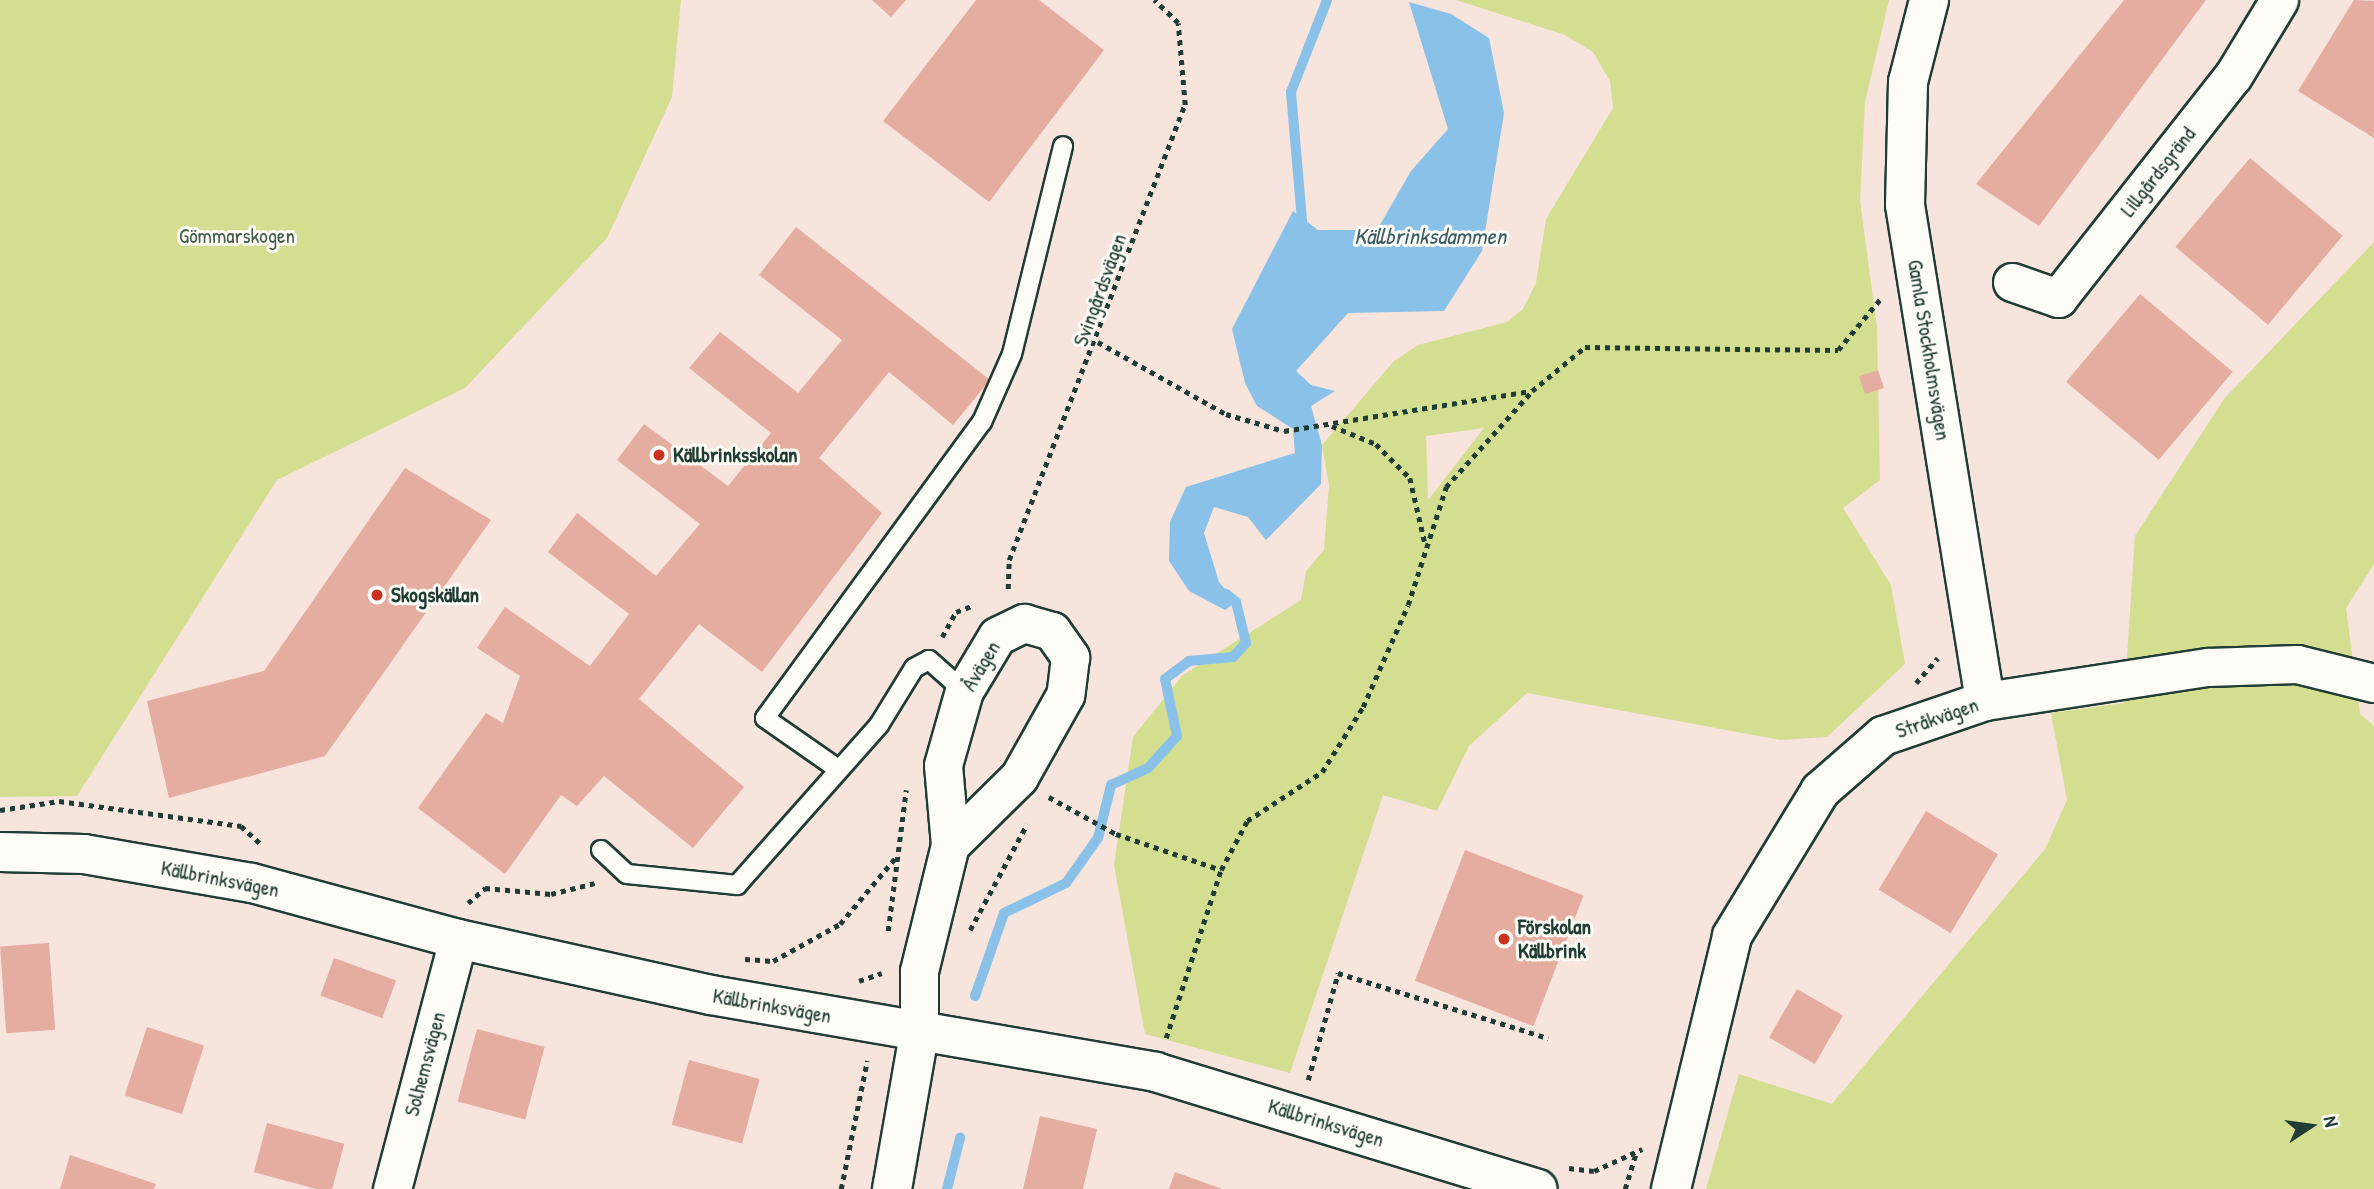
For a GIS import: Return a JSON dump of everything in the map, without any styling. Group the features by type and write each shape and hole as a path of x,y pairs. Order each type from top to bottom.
{"street":[{"name":"Gamla Stockholmsvägen","path":"1930,0 1904,117 1905,205 1985,701"},
{"name":"Lillgårdsgränd","path":"2012,282 2058,299 2233,76 2279,0"},
{"name":"Åvägen","path":"892,1189 919,1034 919,971 950,845 943,765 964,691 997,636 1024,622 1052,631 1070,657 1065,695 1030,785 950,845"},
{"name":"Stråkvägen","path":"1671,1189 1732,936 1819,791 1883,736 1985,701 2208,667 2297,663 2374,683"},
{"name":"Källbrinksvägen","path":"0,852 85,855 467,918 875,1025 1155,1072 1546,1177"},
{"name":"Solhemsvägen","path":"392,1189 467,918"}],"lane":[{"path":"838,769 765,718 982,422 1013,354 1063,146"},
{"path":"601,850 626,874 737,885 879,725 914,668 929,660 964,691"}],"path":[{"name":"Svingårdsvägen","path":"1008,593 1009,560 1098,342 1185,105 1178,23 1154,0"},
{"path":"1155,1072 1221,870 1247,821 1322,772 1363,707 1446,488 1532,391 1585,346 1838,350 1915,257"},
{"path":"1098,342 1226,414 1284,431 1331,426 1532,391"},
{"path":"1331,426 1376,444 1409,478 1426,546"},
{"path":"1908,692 1945,648"},
{"path":"961,944 1003,875 1030,785 1090,822 1116,834 1221,870"},
{"path":"0,810 59,801 241,826 272,854"},
{"path":"730,958 773,961 839,924 899,854"},
{"path":"452,902 467,918 485,888 551,894 626,874"},
{"path":"1317,1091 1306,1088 1338,973 1548,1038"},
{"path":"841,1189 875,1025"},
{"path":"1546,1177 1594,1171 1653,1145"},
{"path":"1625,1189 1636,1151"}],"green space":[{"name":"Gömmarskogen","path":"0,0 681,0 672,97 607,238 465,388 277,480 77,796 0,797"},
{"path":"1456,0 1889,0 1865,102 1860,201 1877,328 1880,480 1843,508 1891,585 1905,664 1827,737 1780,740 1527,693 1469,746 1437,811 1383,795 1290,1073 1145,1034 1114,865 1133,737 1183,675 1301,600 1306,571 1324,550 1329,485 1322,445 1394,361 1418,345 1507,322 1523,309 1536,283 1546,219 1613,108 1610,81 1593,52 1565,35","holes":["1484,428 1428,500 1426,436"]},
{"path":"2374,242 2374,564 2346,608 2360,714 2374,726 2374,1189 1706,1189 1739,1074 1832,1104 2045,849 2067,800 2051,713 2124,703 2135,536 2224,399"}],"water":[{"name":"Källbrinksdammen","path":"1409,2 1451,14 1489,38 1504,113 1482,251 1444,311 1348,313 1296,371 1311,385 1335,391 1311,406 1322,445 1321,484 1266,540 1248,517 1214,507 1204,533 1219,582 1236,602 1225,610 1189,591 1169,561 1170,522 1186,487 1295,453 1293,429 1257,406 1245,383 1232,329 1293,211 1318,230 1377,230 1411,171 1448,129"}],"building":[{"path":"872,0 906,0 891,17"},
{"path":"976,0 1039,0 1104,50 989,202 883,121"},
{"path":"2124,0 2206,0 2039,226 1976,184"},
{"path":"2354,0 2374,1 2374,138 2298,91"},
{"path":"2250,158 2343,236 2268,325 2175,247"},
{"path":"796,227 990,380 953,425 889,372 819,458 882,513 762,672 699,624 639,699 744,787 693,848 604,776 577,806 561,795 505,874 418,808 486,713 503,723 520,676 477,648 505,607 590,666 629,614 548,552 577,513 656,576 700,524 617,460 644,424 728,486 771,433 689,368 720,332 798,393 842,340 759,275"},
{"path":"2140,294 2233,372 2159,460 2066,382"},
{"path":"1878,370 1884,388 1865,394 1859,376"},
{"name":"Skogskällan","path":"405,468 491,520 325,756 169,798 147,701 264,671"},
{"path":"1926,811 1998,854 1951,933 1879,890"},
{"name":"Förskolan Källbrink","path":"1465,850 1584,896 1533,1026 1415,981"},
{"path":"49,943 55,1030 6,1033 0,946"},
{"path":"334,958 396,981 382,1018 320,996"},
{"path":"1797,989 1843,1016 1815,1064 1769,1037"},
{"path":"147,1027 204,1046 182,1114 125,1095"},
{"path":"477,1029 545,1047 525,1120 458,1101"},
{"path":"689,1060 760,1079 742,1144 672,1125"},
{"path":"1040,1116 1097,1129 1083,1189 1023,1189"},
{"path":"267,1123 344,1144 332,1189 316,1189 254,1172"},
{"path":"70,1155 156,1184 154,1189 60,1189"},
{"path":"1175,1172 1222,1189 1169,1189"}],"waterway":[{"path":"1303,232 1291,92 1327,0"},
{"path":"975,996 1004,913 1066,883 1098,838 1111,785 1148,768 1177,736 1165,679 1189,661 1233,657 1246,643 1236,602 1226,594"},
{"path":"947,1189 960,1138"}],"place":[{"name":"Källbrinksskolan","path":"659,455"},
{"name":"Skogskällan","path":"377,595"},
{"name":"Förskolan Källbrink","path":"1504,939"}]}
